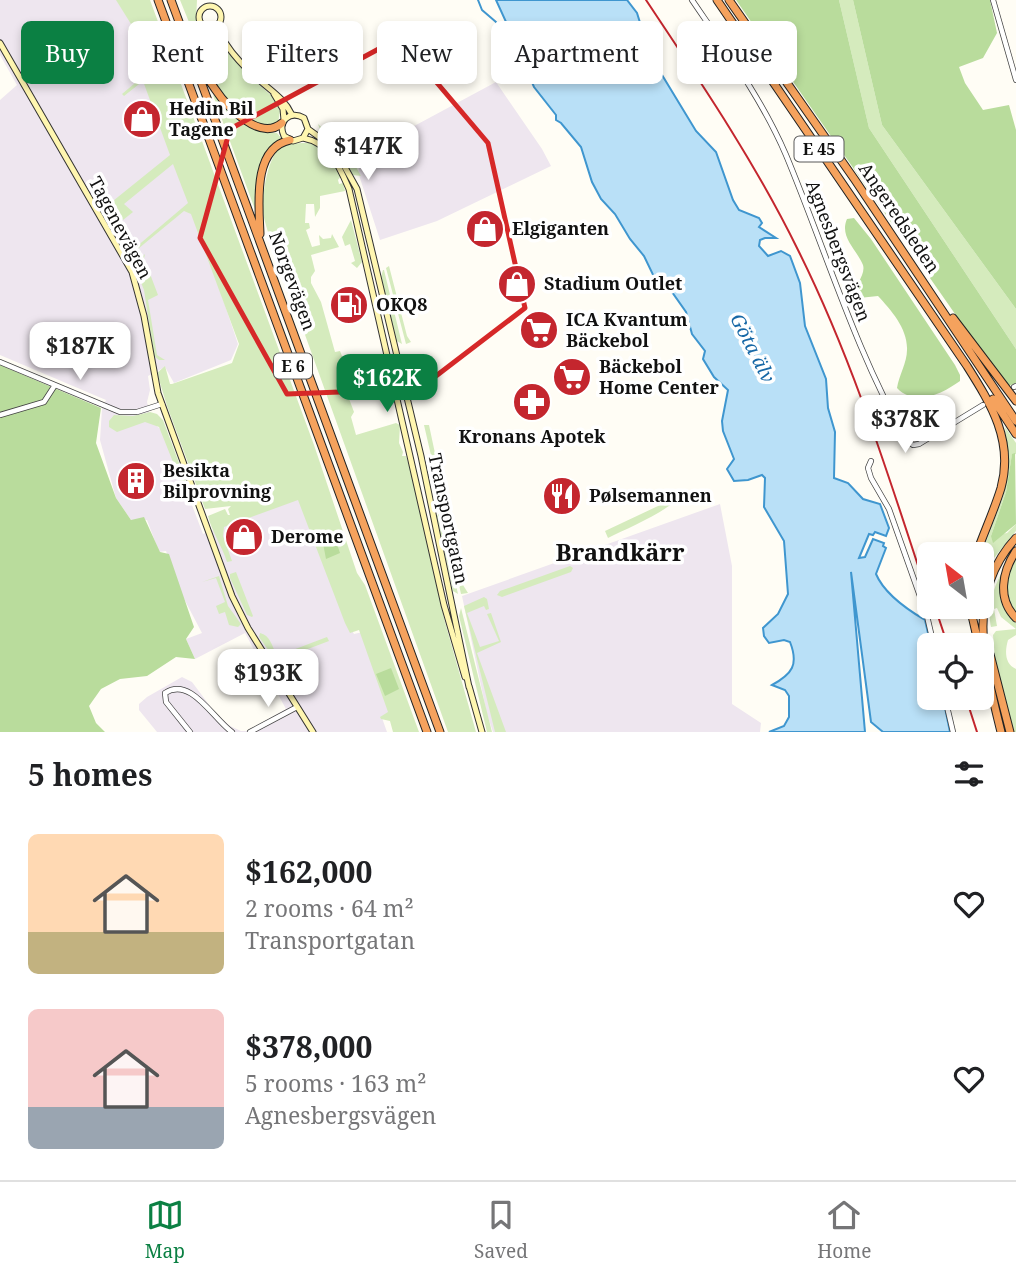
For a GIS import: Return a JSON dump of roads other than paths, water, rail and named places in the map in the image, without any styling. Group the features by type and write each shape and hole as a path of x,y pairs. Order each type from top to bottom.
{"highway":[{"name":"Norgevägen","path":"158,0 427,732"},
{"name":"Norgevägen","path":"171,0 440,732"},
{"name":"Angeredsleden","path":"717,0 967,366"},
{"name":"Angeredsleden","path":"729,0 1016,421"},
{"path":"174,10 208,78 229,106 244,119 261,128 271,129 283,122"},
{"path":"261,244 260,193 263,171 274,148 290,140"},
{"path":"927,288 938,298 1016,401"},
{"path":"967,366 1016,433"},
{"name":"E 45","path":"967,366 999,425 1005,463 998,496 981,542"},
{"path":"983,633 983,605 992,572 1016,538"},
{"path":"1010,732 990,654 986,618 994,579 1004,559 1016,546"},
{"path":"1016,551 1007,566 1003,589 1007,606 1016,618"},
{"path":"994,703 1001,732"}],"street":[{"name":"Transportgatan","path":"201,0 205,8"},
{"name":"Agnesbergsvägen","path":"692,0 753,91 774,130 865,357 907,441 917,444 983,405"},
{"path":"993,0 1016,80"},
{"name":"Transportgatan","path":"201,21 200,13 205,8 213,7 220,13 220,21"},
{"name":"Tagenevägen","path":"0,44 132,272 162,404 236,605 313,732"},
{"name":"Transportgatan","path":"228,46 233,54 284,100 292,115 304,118 308,129 334,150 357,189 421,456 469,687"},
{"name":"Transportgatan","path":"270,89 281,105 283,134 290,140"},
{"path":"283,122 292,115"},
{"path":"290,140 303,138 308,129"},
{"name":"Transportgatan","path":"303,138 319,143 330,153 349,189 444,605 482,732"},
{"path":"0,362 120,412 137,412 162,404"},
{"path":"0,415 44,402 55,385"},
{"path":"871,461 868,468 871,478 889,509 927,616 930,633"},
{"path":"190,732 166,702 165,693 168,690 178,687 191,692 232,732"},
{"path":"250,732 297,707"},
{"path":"948,710 953,732"}],"water":[{"path":"496,0 627,0 640,21 506,21"},
{"name":"Göta älv","path":"663,77 696,131 716,152 739,210 759,218 762,223 759,227 776,238 760,240 759,246 768,256 781,251 790,256 800,283 805,326 826,379 828,408 835,432 834,478 848,483 863,499 880,504 889,528 886,536 875,532 873,535 869,534 859,558 865,557 873,539 884,543 886,548 876,574 897,600 917,615 917,620 925,620 928,633 917,633 917,710 945,710 950,732 883,732 871,722 851,572 865,732 769,732 784,726 789,717 789,696 785,690 772,685 789,673 794,657 790,642 784,640 769,643 764,636 763,628 778,614 788,594 784,541 764,507 765,478 762,475 734,481 727,469 734,459 722,421 728,390 714,377 703,359 705,351 692,334 686,312 667,285 662,289 657,283 644,256 615,214 601,199 592,182 581,147 556,120 556,115 533,84 663,84"},
{"path":"911,401 934,418 918,428 911,423 908,405"}],"waterway":[{"path":"478,0 482,10 495,21"}],"railway":[{"path":"646,0 745,154 798,250 854,379 917,563"},
{"path":"939,620 944,633"},
{"path":"970,710 977,732"}],"place":[{"name":"Hedin Bil Tagene","path":"142,119"},
{"name":"Elgiganten","path":"485,229"},
{"name":"Stadium Outlet","path":"517,284"},
{"name":"OKQ8","path":"349,305"},
{"name":"ICA Kvantum Bäckebol","path":"539,330"},
{"name":"Bäckebol Home Center","path":"572,377"},
{"name":"Kronans Apotek","path":"532,402"},
{"name":"Besikta Bilprovning","path":"136,481"},
{"name":"Pølsemannen","path":"562,496"},
{"name":"Derome","path":"244,537"}],"district":[{"name":"Brandkärr","path":"620,553"}]}
